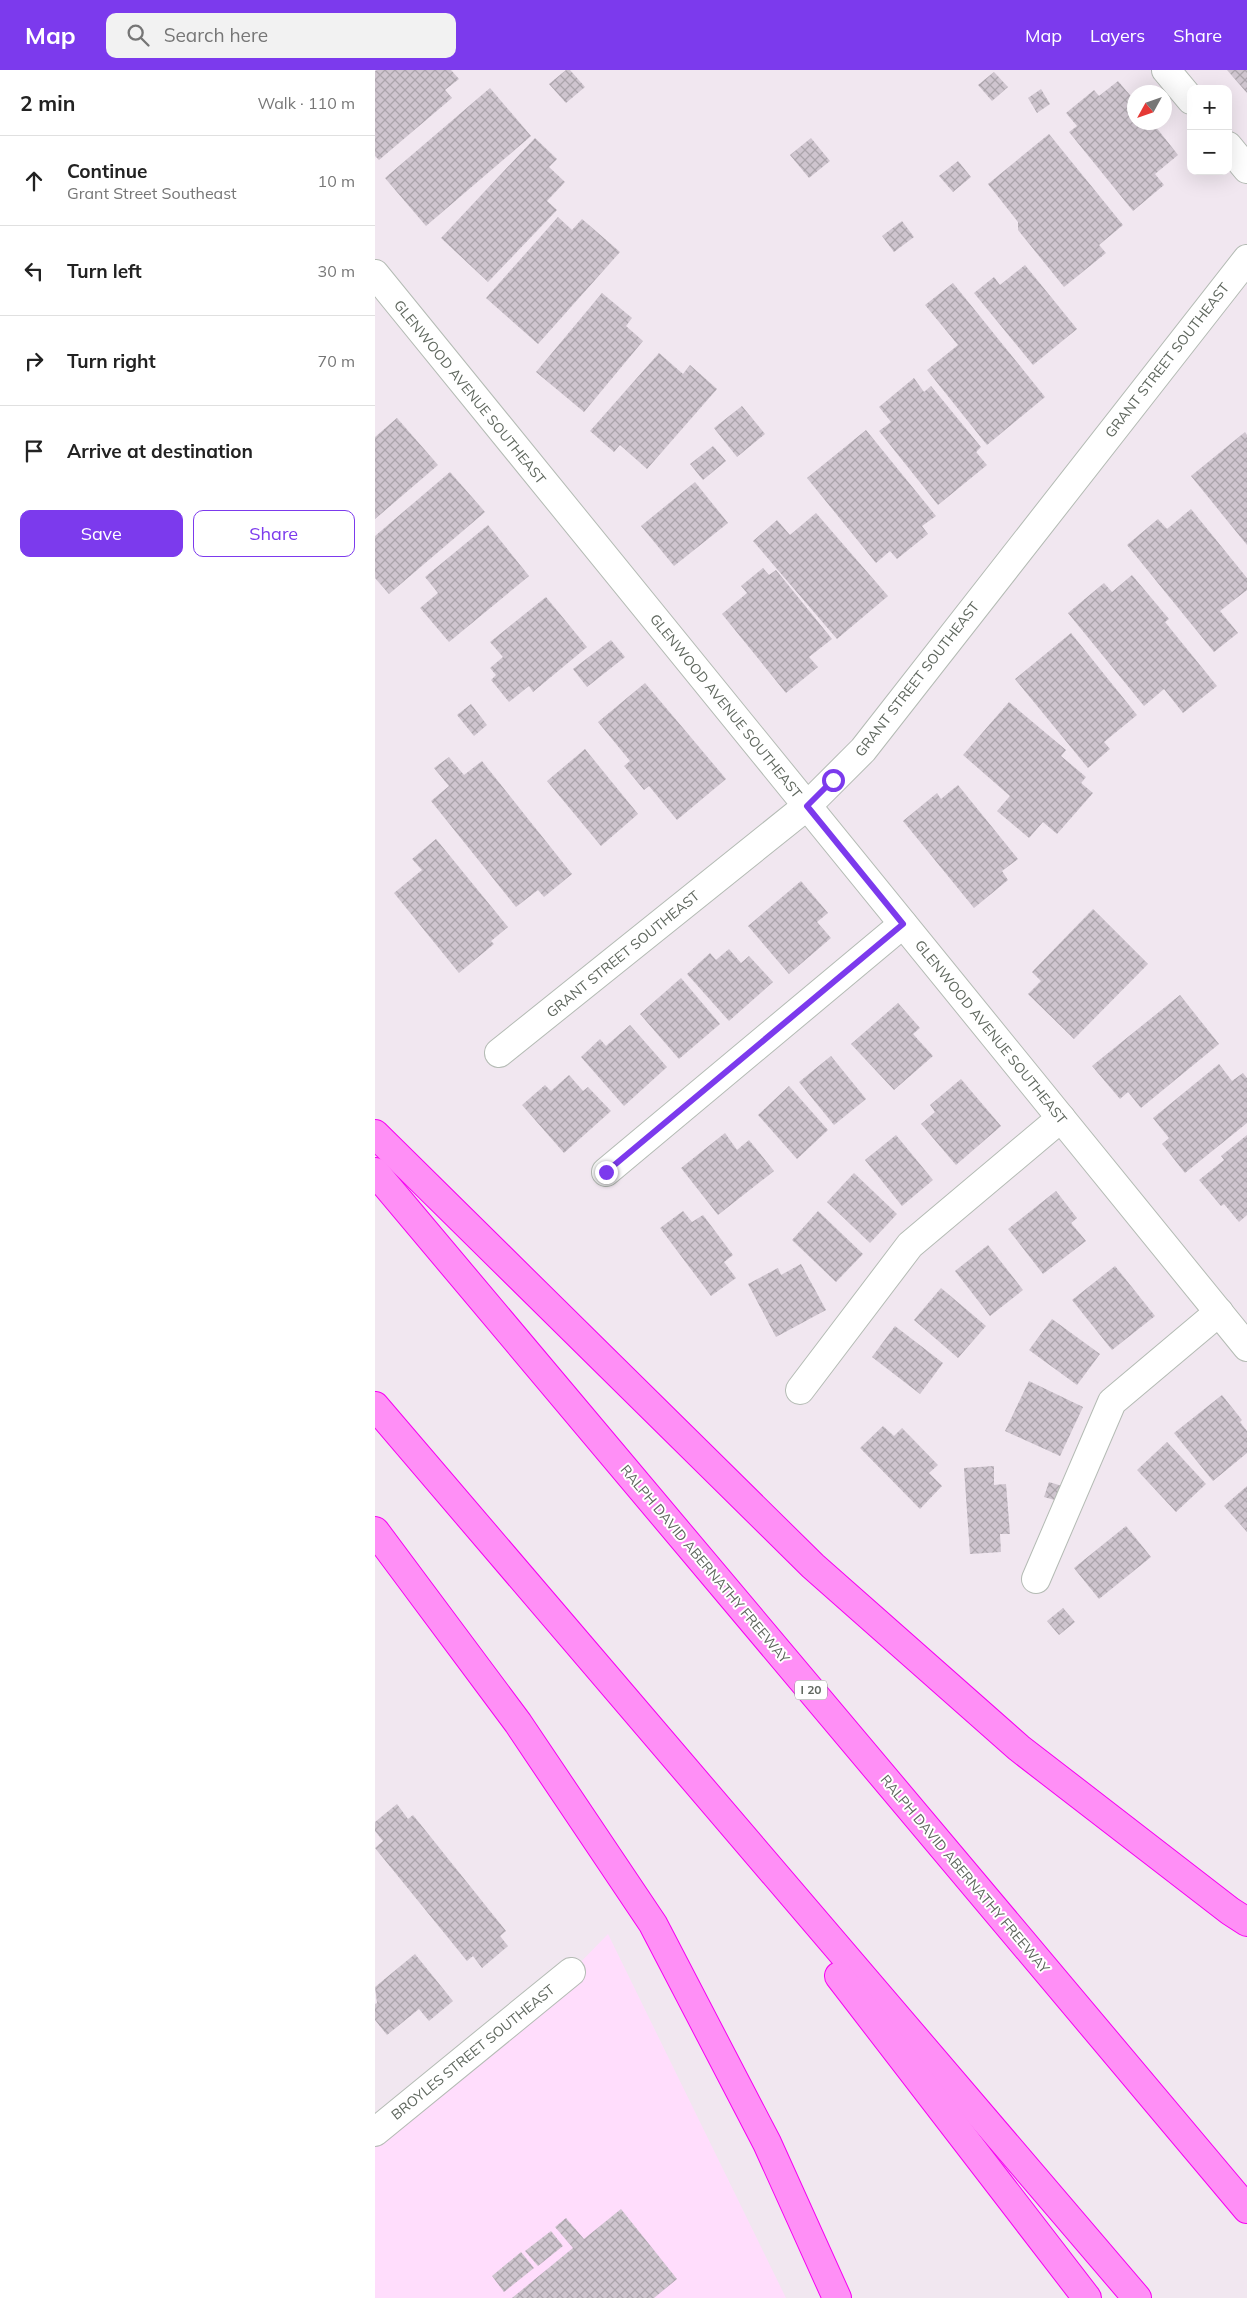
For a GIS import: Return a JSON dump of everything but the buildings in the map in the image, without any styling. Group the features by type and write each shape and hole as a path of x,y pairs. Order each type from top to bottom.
{"highway":[{"path":"375,1134 813,1566 1019,1748 1230,1912 1247,1922"},
{"name":"RALPH DAVID ABERNATHY FREEWAY","path":"375,1172 1247,2209"},
{"path":"375,1406 1137,2298"},
{"path":"375,1531 517,1723 653,1924 767,2143 837,2298"},
{"path":"634,1709 1087,2298"}],"street":[{"path":"1166,70 1187,95"},
{"path":"1232,151 1247,168"},
{"name":"GRANT STREET SOUTHEAST","path":"499,1053 807,806 863,750 1247,259"},
{"name":"GLENWOOD AVENUE SOUTHEAST","path":"375,274 1247,1347"},
{"path":"606,1172 903,924"},
{"path":"800,1390 910,1245 1061,1118"},
{"path":"1036,1579 1112,1402 1219,1312"},
{"name":"BROYLES STREET SOUTHEAST","path":"375,2132 571,1972"}],"shaded area":[{"path":"608,1934 786,2298 375,2298 375,2132 571,1972"}],"route":[{"path":"606,1172 903,924 807,806 833,780"}]}
